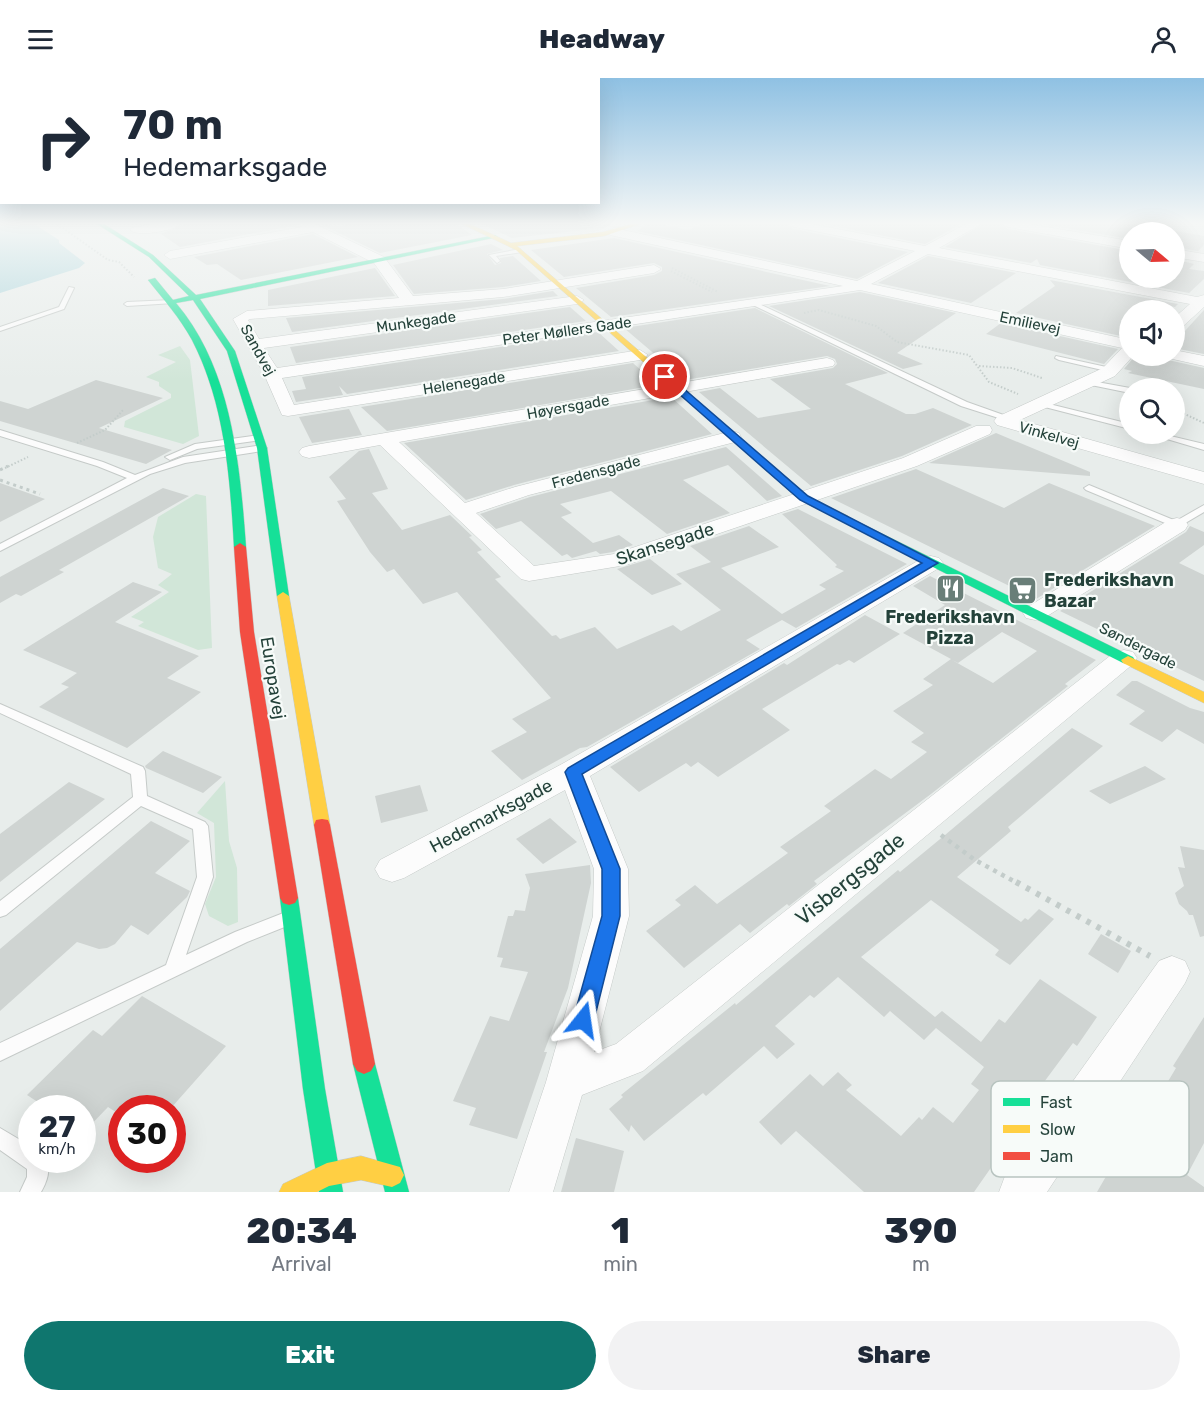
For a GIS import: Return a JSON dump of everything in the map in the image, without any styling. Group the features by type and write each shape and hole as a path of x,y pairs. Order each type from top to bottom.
{"main road":[{"name":"Europavej","path":"146,276 155,291 172,302 205,358 214,378 231,447 247,630 292,917 309,1061 331,1192"},
{"name":"Europavej","path":"172,276 195,298 231,351 261,443 286,621 335,905 368,1085 398,1192"},
{"path":"172,302 302,276"},
{"name":"Søndergade","path":"548,276 804,498 1204,698"},
{"path":"291,1192 327,1175 361,1168 392,1175 382,1192"}],"street":[{"path":"391,276 409,301"},
{"name":"Sandvej","path":"288,411 273,374 240,319 247,315 503,293 609,276"},
{"name":"Emilievej","path":"817,276 1119,345"},
{"path":"861,286 879,276"},
{"path":"1071,276 1203,301"},
{"name":"Peter Møllers Gade","path":"273,374 861,286"},
{"name":"Munkegade","path":"256,344 577,300"},
{"path":"1185,317 1203,301"},
{"name":"Helenegade","path":"288,411 640,355"},
{"path":"1185,357 1204,361"},
{"name":"Vinkelvej","path":"1119,360 1111,370 1089,382 1003,421 1204,478"},
{"name":"Høyersgade","path":"309,452 827,363"},
{"name":"Skansegade","path":"384,439 529,574 618,560 910,462 983,430"},
{"name":"Fredensgade","path":"460,511 533,489 732,437"},
{"path":"1035,613 1177,525"},
{"name":"Hedemarksgade","path":"392,868 573,772 931,563"},
{"name":"Visbergsgade","path":"566,1082 629,1058 1124,658"},
{"path":"531,1192 566,1082 611,916 611,869 573,772"},
{"path":"1097,1081 1172,972"},
{"path":"1021,1192 1031,1177"}],"lane":[{"path":"0,330 62,308 71,288"},
{"path":"142,296 127,304 172,302"},
{"path":"755,303 964,404 1008,418"},
{"path":"1059,358 1111,370"},
{"path":"1089,382 1119,389"},
{"path":"1041,403 1119,424"},
{"path":"0,433 135,478"},
{"path":"1185,442 1204,447"},
{"path":"0,548 147,472 231,447 261,443"},
{"path":"1089,488 1177,525 1204,508"},
{"path":"2,711 138,771 140,799"},
{"path":"140,799 200,825 205,878 173,968"},
{"path":"0,910 140,799"},
{"path":"0,1052 173,968 292,917"},
{"path":"0,1138 38,1164 36,1179 30,1192"}],"path":[{"path":"136,276 155,291"},
{"path":"819,310 876,326 897,342 969,355 976,361 984,378 991,383 1041,403"},
{"path":"979,366 1012,368 1042,378"},
{"path":"60,452 105,429 124,409"},
{"path":"1185,415 1204,423"},
{"path":"0,470 48,448"},
{"path":"0,480 40,494"},
{"path":"922,821 975,860 1141,950 1172,972"}],"green space":[{"path":"180,346 190,360 199,436 183,444 124,427 125,421 171,398 171,394 159,386 159,382 146,377 176,362 158,355"},
{"path":"196,494 206,496 212,648 198,650 138,626 144,622 131,617 169,592 158,585 172,574 158,568 153,537 158,517"},
{"path":"225,781 229,841 237,868 238,922 228,926 209,916 205,904 216,877 214,823 197,813"}],"water":[{"path":"0,276 54,276 0,293"}],"building":[{"path":"235,276 261,276 241,280"},
{"path":"336,276 381,276 395,296 268,306 268,290"},
{"path":"401,276 535,276 541,281 503,287 414,294"},
{"path":"648,276 785,276 830,286 611,317 576,288"},
{"path":"843,276 863,276 857,279"},
{"path":"891,276 1012,276 971,303 878,283"},
{"path":"1098,276 1119,276 1119,280"},
{"path":"1185,276 1204,276 1204,279 1189,293 1162,288 1185,288"},
{"path":"1050,280 1157,300 1119,300 1119,336 1016,313 1055,286"},
{"path":"553,291 558,296 292,332 286,318 503,299"},
{"path":"860,292 956,313 897,353 923,364 903,369 769,306"},
{"path":"570,307 586,321 296,363 290,347"},
{"path":"755,308 888,373 845,384 906,414 915,414 933,408 972,425 902,456 811,486 699,392 720,388 758,418 811,409 770,379 833,368 837,364 835,359 827,356 685,380 624,328"},
{"path":"1204,310 1204,354 1185,350 1185,331"},
{"path":"1001,323 1118,349 1104,364 986,334"},
{"path":"598,332 619,351 347,394 339,386 343,395 296,402 292,391 306,389 302,377"},
{"path":"633,363 657,385 387,431 361,407"},
{"path":"1185,364 1204,368 1204,389 1185,385 1185,378 1152,378 1128,373 1132,371 1124,369 1127,366 1185,366"},
{"path":"96,380 163,398 99,428 172,450 146,464 0,421 0,401 28,409"},
{"path":"671,397 712,434 514,485 466,500 404,443"},
{"path":"349,409 362,435 312,443 299,417"},
{"path":"996,433 1090,472 1090,476 929,463"},
{"path":"726,447 782,496 767,501 728,465 683,480 730,513 667,534 611,491 560,504 572,513 561,517 593,543 619,535 633,545 613,552 600,554 596,551 572,558 567,554 562,556 521,521 496,529 480,514 530,497"},
{"path":"369,449 388,489 372,493 402,530 450,515 472,536 469,537 482,550 477,552 501,577 495,579 552,636 556,635 560,639 595,627 617,649 673,625 681,631 721,610 676,574 711,562 690,546 749,526 779,547 721,568 782,614 826,589 819,585 844,571 835,567 837,565 782,514 798,509 907,564 796,628 782,620 746,640 760,649 587,747 580,748 522,780 491,751 527,732 512,719 551,698 457,592 423,604 394,569 387,572 370,552 337,501 346,499 329,477 359,451"},
{"path":"916,469 1004,508 1049,483 1155,526 1036,599 831,498"},
{"path":"0,483 45,499 0,522"},
{"path":"163,488 189,496 59,570 64,572 21,596 16,594 0,603 0,577"},
{"path":"1190,526 1204,532 1204,545 1179,563 1204,575 1204,681 1060,611 1186,532"},
{"path":"650,559 682,584 652,595 617,569"},
{"path":"930,576 1096,660 1065,684 1068,686 931,794 814,881 817,884 789,906 787,904 750,933 740,924 684,968 646,931 681,905 675,900 695,885 717,904 788,853 780,847 831,811 824,806 875,769 891,779 927,752 911,742 924,733 893,711 933,685 923,679 951,659 903,633 945,605 913,586","holes":["1002,632 1037,651 993,683 952,660 958,663"]},
{"path":"133,582 162,592 115,622 199,656 167,678 201,692 127,748 39,707 69,687 61,684 77,673 23,650"},
{"path":"865,615 900,634 854,663 849,660 840,665 837,664 762,709 790,730 718,777 698,762 691,767 686,763 639,792 610,767 784,663 787,665"},
{"path":"1132,681 1137,681 1190,708 1204,712 1204,744 1177,729 1162,742 1129,724 1145,711 1116,695"},
{"path":"1072,728 1103,746 1008,827 1011,831 957,877 1021,922 1025,918 1028,920 1039,909 1054,919 1010,965 995,955 999,950 931,900 861,957 935,1017 942,1011 981,1042 999,1019 1005,1023 1040,979 1097,1017 1077,1046 1073,1043 1045,1081 991,1081 991,1168 974,1192 864,1192 796,1131 781,1145 759,1122 810,1074 823,1086 838,1072 852,1085 846,1090 901,1136 919,1117 922,1120 933,1107 953,1123 979,1090 971,1084 984,1067 936,1028 924,1040 890,1011 884,1017 838,977 814,998 810,995 775,1026 795,1044 777,1059 764,1046 706,1096 703,1093 644,1141 631,1125 629,1132 609,1109 623,1097 621,1095 735,1003 736,1005 898,870 900,872"},
{"path":"163,751 222,777 203,793 146,768 145,766"},
{"path":"1145,766 1166,779 1110,804 1089,791"},
{"path":"69,782 105,799 0,882 0,834"},
{"path":"420,785 428,811 381,823 375,796"},
{"path":"550,818 577,842 543,864 516,839"},
{"path":"151,821 190,841 155,873 190,891 187,897 148,935 131,925 115,944 107,948 99,949 77,942 0,1011 0,949"},
{"path":"1180,846 1204,850 1204,936 1200,937 1193,915 1189,915 1179,904 1175,893 1184,886 1178,867 1185,868"},
{"path":"590,865 591,883 568,988 544,1052 547,1052 517,1139 469,1125 476,1108 453,1101 490,1016 509,1021 528,972 500,967 503,958 497,957 508,916 513,916 515,910 525,911 530,888 525,874"},
{"path":"1101,934 1131,951 1118,973 1088,954"},
{"path":"142,996 226,1046 183,1095 108,1095 108,1107 96,1119 96,1095 27,1095 93,1030 102,1036"},
{"path":"1204,1017 1204,1143 1189,1171 1189,1081 1168,1081 1176,1068 1173,1066"},
{"path":"576,1138 624,1151 614,1192 561,1192"},
{"path":"1189,1176 1204,1187 1204,1192 1097,1192 1106,1177"}],"traffic: fast":[{"path":"172,276 201,304 231,351 262,448 283,596"},
{"path":"172,302 301,276"},
{"path":"152,280 176,309 196,339 221,404 234,474 240,547"},
{"path":"844,518 1128,660"},
{"path":"289,898 314,1089 331,1192"},
{"path":"364,1064 397,1192"}],"traffic: slow":[{"path":"549,276 804,498 844,518"},
{"path":"283,596 322,825"},
{"path":"1128,660 1204,698"},
{"path":"291,1192 327,1175 361,1168 392,1175"}],"traffic: jam":[{"path":"240,547 247,632 289,898"},
{"path":"322,825 364,1064"}],"place":[{"name":"Frederikshavn Pizza","path":"950,588"},
{"name":"Frederikshavn Bazar","path":"1023,590"}],"route":[{"path":"583,1020 611,916 611,869 573,772 931,563 804,498 665,377"}]}
